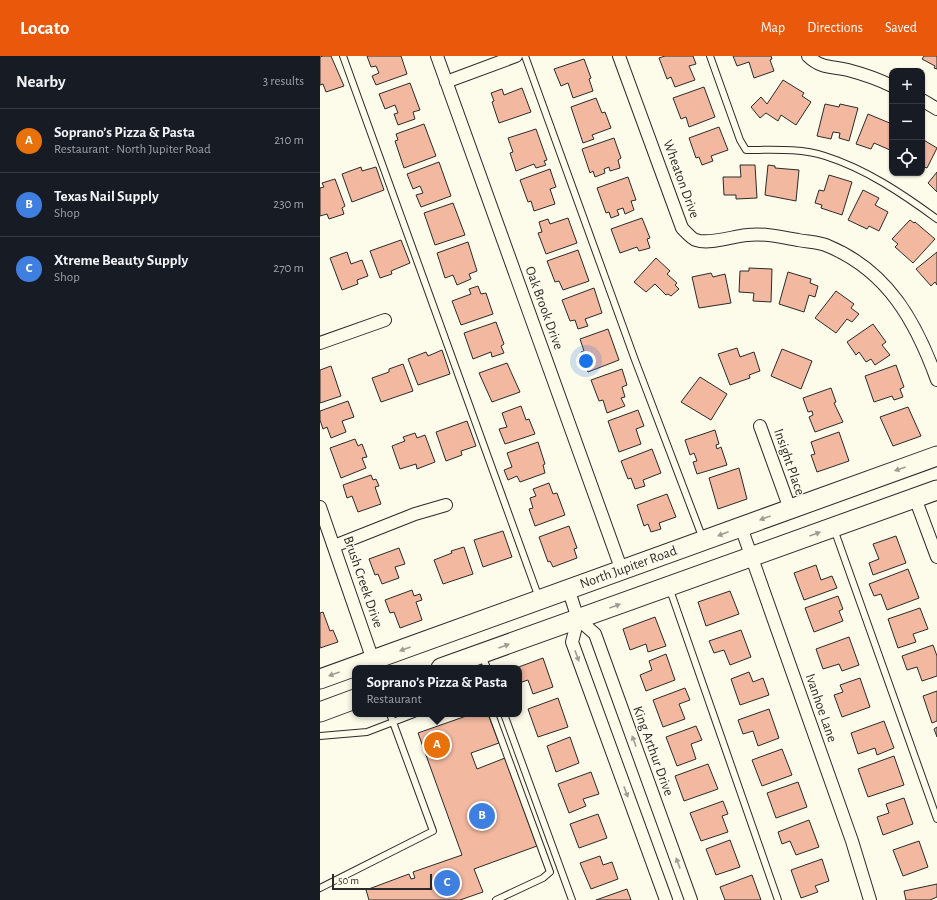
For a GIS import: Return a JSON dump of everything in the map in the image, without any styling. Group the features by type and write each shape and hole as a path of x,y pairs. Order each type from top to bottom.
{"main road":[{"name":"North Jupiter Road","path":"375,664 568,588 704,541 937,456"},
{"path":"456,665 476,661 578,619 937,490"},
{"name":"North Jupiter Road","path":"320,679 352,670"},
{"path":"320,712 352,700"}],"street":[{"name":"Oak Brook Drive","path":"437,56 622,570"},
{"path":"446,82 516,56"},
{"name":"Wheaton Drive","path":"619,56 682,228 696,240 710,241 747,235 770,234 827,245 853,259 896,298 913,322 925,345 937,380"},
{"path":"808,56 821,66 847,70 877,79 889,85"},
{"path":"925,102 937,109"},
{"path":"320,344 385,320"},
{"name":"Insight Place","path":"760,426 790,509"},
{"path":"915,498 937,557"},
{"path":"334,546 415,514 446,505"},
{"name":"Brush Creek Drive","path":"320,507 375,664"},
{"name":"Ivanhoe Lane","path":"741,527 852,841 870,900"},
{"path":"568,588 578,619 572,642 666,900"},
{"name":"King Arthur Drive","path":"578,619 595,634 691,900"}],"lane":[{"path":"342,56 540,599"},
{"path":"525,56 635,360 704,541"},
{"path":"710,56 740,140 746,150 790,150 824,156 855,168 901,193 937,219"},
{"path":"834,527 937,819"},
{"path":"668,586 778,900"},
{"path":"320,888 433,831 391,717"},
{"path":"320,736 367,732 406,717"},
{"path":"493,717 550,872 542,878 496,900"},
{"path":"505,717 572,900"}],"building":[{"path":"331,56 344,86 326,92 323,84 320,85 320,57"},
{"path":"367,56 401,56 407,74 376,85 372,76 379,73 376,66 371,67"},
{"path":"665,56 693,56 696,64 689,66 695,80 675,87 671,77 667,79 659,58"},
{"path":"733,56 771,56 772,59 770,60 774,71 754,78 749,62 737,66"},
{"path":"924,56 937,56 937,69 934,68 935,66 922,59"},
{"path":"584,59 591,78 589,79 593,91 573,98 568,83 561,86 554,69"},
{"path":"783,80 804,93 802,96 811,102 796,125 781,115 778,121 766,113 760,118 751,107 761,97 767,104"},
{"path":"410,83 420,110 413,112 415,119 398,125 394,114 398,113 395,105 385,109 379,94"},
{"path":"704,87 715,117 689,127 686,117 681,119 673,98"},
{"path":"522,88 531,112 499,123 492,102 494,101 491,93 502,89 504,95"},
{"path":"596,98 602,113 605,112 611,128 592,135 594,139 583,143 571,107"},
{"path":"825,104 839,107 840,104 858,108 849,141 839,138 840,133 833,132 831,139 817,136"},
{"path":"868,114 889,123 889,150 874,143 871,149 856,144"},
{"path":"424,124 436,156 404,168 395,141 398,140 396,134"},
{"path":"719,127 728,150 711,156 713,161 702,165 699,157 696,158 689,138"},
{"path":"536,129 547,160 544,161 546,165 536,168 534,164 516,171 510,153 513,152 508,138"},
{"path":"614,138 621,158 618,160 620,168 610,171 609,167 604,169 605,173 595,177 593,171 590,173 582,149"},
{"path":"925,141 937,148 927,168 925,167"},
{"path":"439,162 451,196 421,207 416,195 423,193 420,186 413,189 407,174"},
{"path":"740,165 755,165 757,198 736,199 736,195 724,195 723,177 741,177"},
{"path":"768,165 775,166 775,168 799,170 796,201 765,195"},
{"path":"361,167 362,171 376,167 384,190 352,202 342,174"},
{"path":"550,169 556,187 550,189 555,204 534,211 531,201 528,202 520,180"},
{"path":"937,172 937,192 928,183"},
{"path":"829,175 852,182 842,215 821,208 822,205 815,203 819,190 824,191"},
{"path":"628,177 636,200 631,201 634,210 625,214 623,208 617,210 619,215 611,218 609,212 606,213 597,188"},
{"path":"335,179 345,206 342,208 344,214 329,219 327,214 320,216 320,188 324,187 322,183"},
{"path":"863,190 879,198 875,205 888,212 879,231 869,226 867,229 848,220"},
{"path":"453,203 465,235 435,245 424,213"},
{"path":"568,218 577,243 546,254 538,233 542,232 539,222 548,219 550,224"},
{"path":"642,218 650,238 647,239 650,248 639,251 637,247 620,253 611,229"},
{"path":"910,220 914,223 915,222 935,239 913,263 895,247 898,244 892,239"},
{"path":"401,240 410,263 391,271 392,274 380,278 370,251"},
{"path":"468,242 477,271 469,274 471,279 457,285 453,275 445,278 437,253"},
{"path":"578,250 589,281 563,290 559,281 555,282 547,261"},
{"path":"347,252 351,264 362,260 368,276 357,280 358,284 342,290 330,258"},
{"path":"937,252 937,285 935,282 931,286 916,269"},
{"path":"656,258 670,271 667,274 677,283 675,285 679,289 671,296 668,294 666,295 655,284 646,292 634,282"},
{"path":"749,268 772,269 771,302 753,301 754,293 739,292 740,271 749,271"},
{"path":"788,272 811,279 810,283 818,286 815,297 809,295 804,312 779,304"},
{"path":"711,273 713,277 725,274 731,303 699,308 692,277"},
{"path":"478,286 481,294 486,293 493,314 461,325 452,301 471,294 469,289"},
{"path":"594,288 602,313 585,319 588,326 578,329 575,320 570,321 562,300"},
{"path":"836,291 854,304 851,308 859,314 852,322 847,319 836,333 815,318"},
{"path":"496,322 504,344 501,346 504,353 492,357 491,352 473,359 464,333"},
{"path":"873,324 886,342 882,345 890,355 875,365 871,359 866,362 859,352 856,355 847,342"},
{"path":"608,329 619,360 588,372 581,352 584,351 580,339"},
{"path":"737,348 740,357 754,352 760,371 749,375 750,378 730,385 718,354"},
{"path":"782,349 812,361 801,389 771,376"},
{"path":"442,350 450,374 418,385 408,359 426,352 428,356"},
{"path":"507,363 520,392 492,402 479,373"},
{"path":"403,364 413,391 381,402 372,378 389,372 389,369"},
{"path":"896,365 904,387 900,389 903,397 894,400 892,396 874,402 865,376"},
{"path":"331,366 341,396 320,403 320,370"},
{"path":"622,369 627,385 622,387 625,397 621,398 625,406 607,413 603,400 599,401 591,380"},
{"path":"700,377 727,394 711,420 681,402"},
{"path":"831,388 836,402 834,403 843,422 815,432 809,417 813,415 812,411 808,412 803,398"},
{"path":"348,401 354,417 342,421 346,432 331,438 327,427 323,429 320,420 320,411"},
{"path":"521,406 526,420 529,419 535,434 505,444 499,429 507,427 502,413"},
{"path":"908,407 921,436 893,446 880,417"},
{"path":"638,410 644,426 636,429 641,444 619,452 608,421"},
{"path":"467,421 476,446 461,451 462,455 446,461 436,432"},
{"path":"715,430 719,444 716,445 717,449 721,447 727,465 697,474 693,462 697,461 694,453 690,455 685,440"},
{"path":"839,432 849,461 817,472 811,455 815,454 811,442"},
{"path":"415,433 417,438 425,435 435,462 417,469 416,464 400,469 392,446 405,441 403,437"},
{"path":"355,439 358,446 362,444 367,457 362,458 366,468 341,478 330,448"},
{"path":"538,442 545,464 543,465 545,473 520,482 517,476 508,480 504,470 512,467 507,453"},
{"path":"652,449 661,473 643,480 645,486 635,489 631,478 628,479 621,461"},
{"path":"739,468 747,499 718,509 709,478"},
{"path":"371,475 373,480 376,479 379,486 375,487 381,504 358,512 352,496 347,498 343,485"},
{"path":"549,483 553,494 557,493 565,515 535,526 529,509 533,508 530,498 536,496 533,489"},
{"path":"667,494 676,517 659,523 661,529 651,532 648,524 644,526 637,505"},
{"path":"569,526 577,548 574,549 577,558 553,567 550,561 548,562 539,537"},
{"path":"503,531 512,557 483,567 474,540"},
{"path":"896,536 906,563 873,575 869,563 879,559 873,544"},
{"path":"464,547 473,574 443,584 434,560 452,553 451,551"},
{"path":"399,548 405,564 395,567 399,578 382,584 378,574 375,575 369,559"},
{"path":"816,565 821,580 832,576 837,588 804,600 794,573"},
{"path":"908,569 919,598 887,610 881,594 874,596 869,584"},
{"path":"412,590 414,596 420,594 422,600 416,602 422,620 400,628 394,612 390,613 385,600"},
{"path":"730,591 739,614 706,626 698,602"},
{"path":"838,596 843,609 839,611 843,621 814,632 805,608"},
{"path":"920,608 928,629 913,634 916,642 898,648 888,619"},
{"path":"323,612 330,631 333,630 338,642 320,648 320,613"},
{"path":"655,617 666,646 648,652 646,644 630,650 623,629"},
{"path":"741,630 751,657 730,665 724,650 714,653 709,641"},
{"path":"849,637 859,665 842,671 839,664 823,669 816,649"},
{"path":"933,645 937,656 937,676 922,681 917,667 907,670 902,656"},
{"path":"666,654 675,680 646,691 640,675 652,670 649,661"},
{"path":"543,658 553,687 533,694 528,680 522,682 522,666"},
{"path":"749,672 753,682 763,678 769,695 740,705 731,679"},
{"path":"860,678 870,707 842,717 834,695 843,692 840,685"},
{"path":"685,688 690,700 679,704 685,719 663,727 653,700"},
{"path":"937,691 937,721 932,723 923,696"},
{"path":"558,698 568,727 538,737 528,709"},
{"path":"769,709 779,738 758,746 753,731 743,734 738,720"},
{"path":"463,717 489,717 499,743 471,753 477,769 505,758 537,846 474,869 483,892 460,900 369,900 366,890 409,874 411,879 415,878 413,872 462,855 418,733"},
{"path":"884,721 894,748 877,755 875,748 858,754 851,733"},
{"path":"696,726 702,740 691,744 696,759 677,766 666,737"},
{"path":"937,727 937,737 934,729"},
{"path":"570,737 579,763 556,772 547,746"},
{"path":"782,749 792,775 762,786 752,760"},
{"path":"894,756 904,785 868,797 858,769"},
{"path":"708,764 718,789 684,801 675,776"},
{"path":"591,772 599,794 583,799 586,806 569,813 558,784"},
{"path":"798,782 807,807 776,818 767,793"},
{"path":"904,798 913,824 883,835 877,817 889,813 886,804"},
{"path":"723,801 728,814 722,816 728,832 701,841 690,813"},
{"path":"598,814 607,838 579,848 570,824"},
{"path":"809,820 819,847 796,855 790,841 782,844 778,832"},
{"path":"730,840 740,867 716,875 706,849"},
{"path":"919,841 928,867 903,876 893,850"},
{"path":"600,856 603,865 612,862 618,879 591,889 580,863"},
{"path":"822,859 829,881 815,886 818,892 801,898 791,870"},
{"path":"752,875 761,900 725,900 720,887"},
{"path":"937,884 937,897 930,900 906,900 904,891"},
{"path":"627,889 631,900 596,900"}],"place":[{"name":"Soprano’s Pizza & Pasta","path":"437,745"},
{"name":"Texas Nail Supply","path":"482,816"},
{"name":"Xtreme Beauty Supply","path":"447,883"}]}
